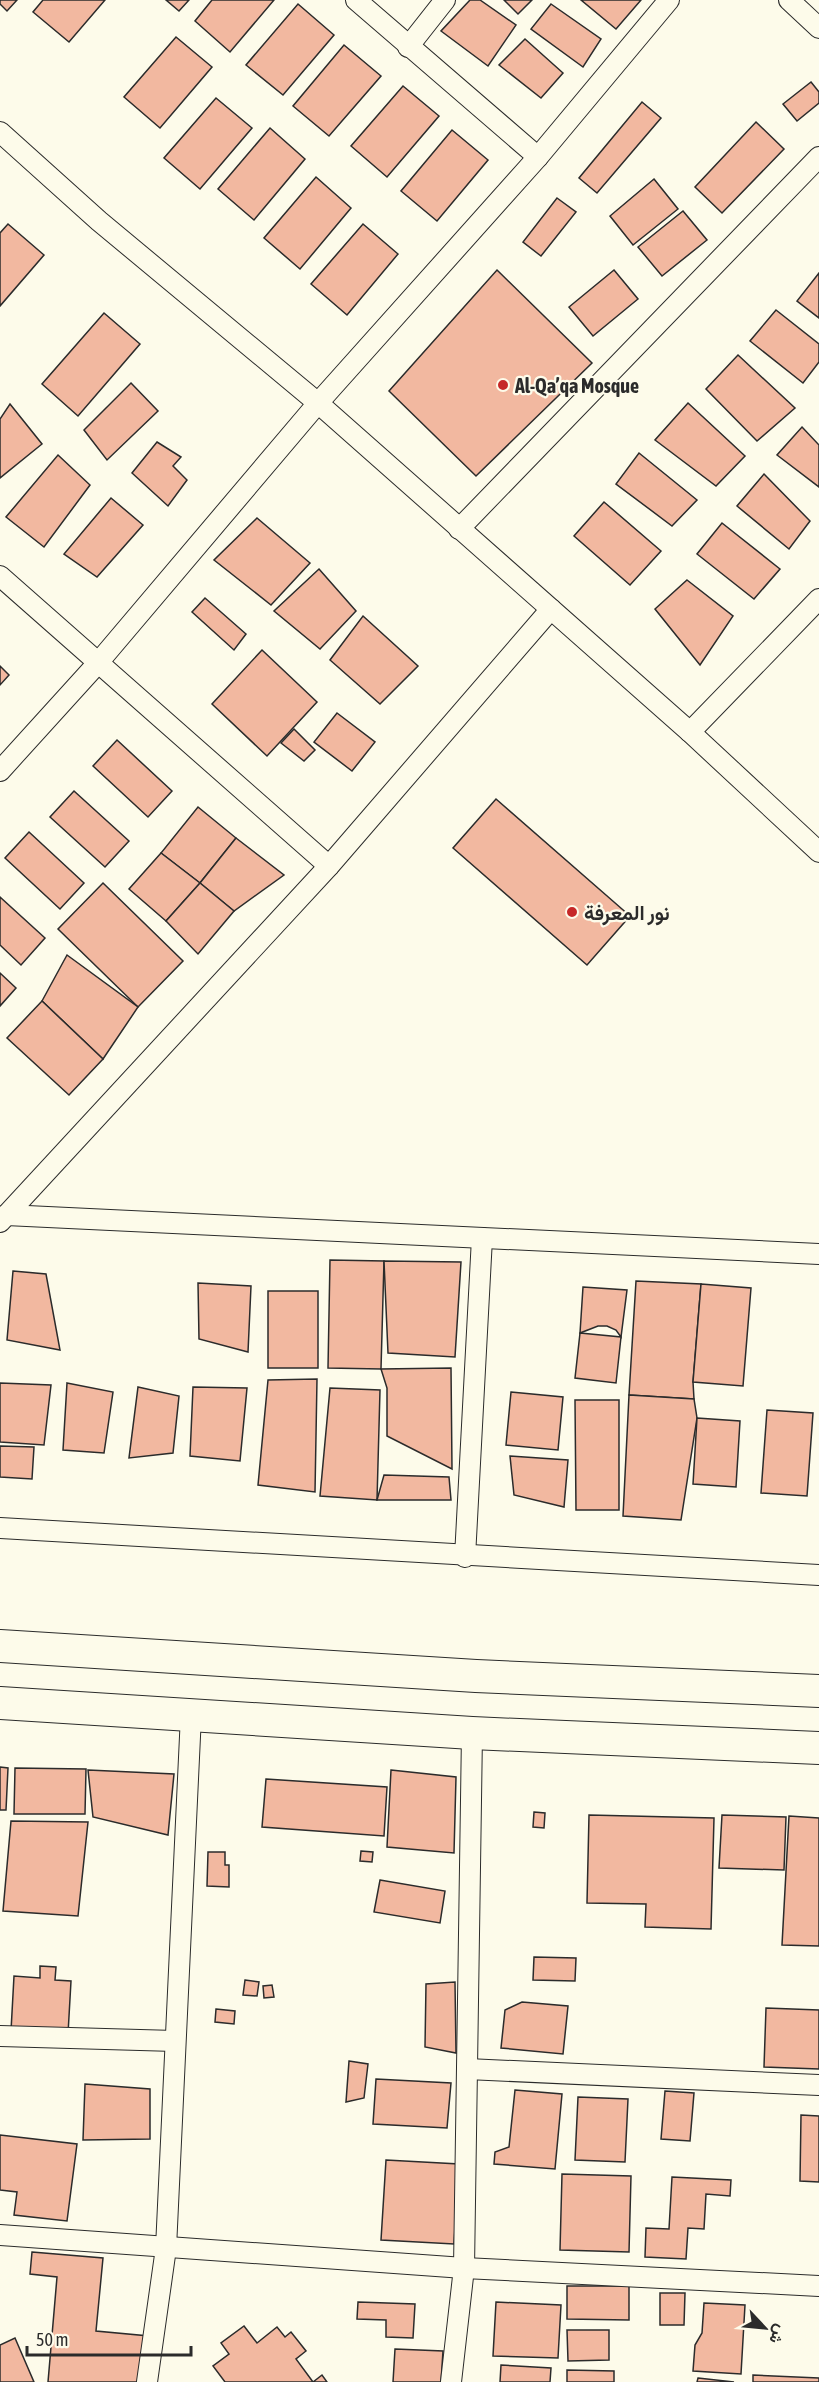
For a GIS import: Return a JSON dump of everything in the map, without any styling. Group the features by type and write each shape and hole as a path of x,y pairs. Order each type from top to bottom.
{"main road":[{"path":"0,1646 476,1676 819,1691"},
{"path":"0,1703 472,1733 819,1748"}],"street":[{"path":"356,0 538,157"},
{"path":"408,47 445,0"},
{"path":"0,771 97,664 318,403 538,157 669,0"},
{"path":"789,0 819,28"},
{"path":"0,132 99,221 318,403 690,732 819,852"},
{"path":"459,529 819,157"},
{"path":"0,576 97,664 329,866"},
{"path":"690,732 819,599"},
{"path":"3,1218 329,866 551,609"},
{"path":"3,1218 819,1254"},
{"path":"465,1557 482,1238"},
{"path":"0,1528 465,1557 819,1575"},
{"path":"147,2382 166,2248 191,1715"},
{"path":"451,2382 464,2268 472,1733"},
{"path":"0,2036 175,2041"},
{"path":"467,2068 819,2085"},
{"path":"0,2235 464,2268 819,2286"}],"building":[{"path":"0,0 17,0 7,11 0,4"},
{"path":"43,0 105,0 69,42 33,12"},
{"path":"166,0 189,0 179,11"},
{"path":"212,0 274,0 230,52 195,21"},
{"path":"470,0 480,0 516,25 488,66 441,31"},
{"path":"504,0 532,0 518,14"},
{"path":"581,0 641,0 616,29"},
{"path":"298,4 334,35 283,95 246,65"},
{"path":"551,4 601,39 583,67 531,29"},
{"path":"176,37 212,67 160,128 124,97"},
{"path":"525,39 563,73 541,98 499,65"},
{"path":"344,45 381,76 329,136 293,106"},
{"path":"811,82 819,92 819,103 797,121 783,104"},
{"path":"403,86 439,116 387,177 351,146"},
{"path":"216,98 252,128 200,189 164,158"},
{"path":"642,102 661,118 597,193 579,178"},
{"path":"756,122 784,149 722,213 695,187"},
{"path":"270,128 305,159 254,220 218,189"},
{"path":"452,130 488,160 437,221 401,191"},
{"path":"316,177 351,208 300,269 264,238"},
{"path":"654,179 678,209 633,245 610,216"},
{"path":"557,198 576,212 541,256 523,242"},
{"path":"683,211 707,240 662,276 638,247"},
{"path":"8,224 44,255 0,306 0,233"},
{"path":"363,224 398,254 347,315 311,284"},
{"path":"497,270 592,363 476,476 389,391"},
{"path":"614,270 638,299 593,336 569,307"},
{"path":"819,273 819,318 797,301"},
{"path":"776,310 819,344 819,362 803,383 750,341"},
{"path":"104,313 140,344 78,416 42,384"},
{"path":"738,355 795,408 757,441 706,389"},
{"path":"131,383 158,411 107,460 84,430"},
{"path":"688,403 745,456 716,486 655,440"},
{"path":"10,404 42,444 0,478 0,419"},
{"path":"802,427 819,445 819,487 777,455"},
{"path":"157,442 181,457 173,466 187,480 168,506 132,473"},
{"path":"639,453 697,500 672,526 616,484"},
{"path":"58,455 90,485 44,547 6,517"},
{"path":"764,474 810,521 789,549 737,506"},
{"path":"111,498 143,525 97,577 64,554"},
{"path":"604,502 661,551 630,585 574,536"},
{"path":"257,518 310,563 271,605 214,560"},
{"path":"722,523 780,569 754,599 697,554"},
{"path":"319,569 356,611 320,649 274,611"},
{"path":"687,580 733,616 700,665 655,609"},
{"path":"205,598 246,634 234,650 192,612"},
{"path":"363,616 418,666 380,704 330,660"},
{"path":"262,650 317,702 267,756 212,704"},
{"path":"0,666 9,675 0,685"},
{"path":"337,713 375,742 352,771 314,742"},
{"path":"294,729 315,750 304,761 281,743"},
{"path":"117,740 172,791 148,817 93,766"},
{"path":"74,791 129,841 105,867 50,817"},
{"path":"496,799 630,916 587,965 453,848"},
{"path":"198,807 236,838 200,883 161,853"},
{"path":"29,832 84,883 60,909 5,858"},
{"path":"236,838 284,875 234,911 200,883"},
{"path":"161,853 200,883 166,921 129,889"},
{"path":"103,883 183,961 138,1007 58,929"},
{"path":"200,883 234,911 198,954 166,921"},
{"path":"0,897 45,938 21,965 0,945"},
{"path":"67,955 138,1007 103,1059 42,1001"},
{"path":"0,973 16,988 0,1006"},
{"path":"42,1001 103,1059 69,1095 7,1038"},
{"path":"330,1260 384,1261 381,1369 328,1368"},
{"path":"384,1261 461,1262 455,1357 388,1353"},
{"path":"13,1271 46,1274 60,1350 7,1340"},
{"path":"636,1281 701,1284 693,1382 694,1399 629,1395"},
{"path":"198,1283 251,1286 248,1352 199,1339"},
{"path":"701,1284 751,1288 743,1386 693,1382"},
{"path":"583,1287 627,1290 621,1337 616,1330 607,1326 598,1326 580,1333"},
{"path":"268,1291 318,1291 318,1368 268,1368"},
{"path":"580,1333 621,1337 616,1383 575,1378"},
{"path":"451,1368 452,1469 387,1436 387,1388 381,1369"},
{"path":"317,1379 315,1492 258,1485 268,1380"},
{"path":"0,1383 51,1385 44,1445 0,1442"},
{"path":"67,1383 113,1392 104,1453 63,1450"},
{"path":"138,1387 179,1396 173,1453 129,1458"},
{"path":"193,1387 247,1388 240,1461 190,1456"},
{"path":"330,1388 380,1390 377,1500 320,1496"},
{"path":"511,1392 563,1397 558,1450 506,1445"},
{"path":"629,1395 694,1399 697,1418 681,1520 623,1516"},
{"path":"575,1400 619,1400 619,1510 576,1510"},
{"path":"767,1410 813,1413 807,1496 761,1493"},
{"path":"697,1418 740,1421 736,1487 693,1484"},
{"path":"0,1446 34,1447 32,1479 0,1477"},
{"path":"510,1456 568,1460 564,1507 514,1495"},
{"path":"384,1475 449,1477 451,1500 377,1500"},
{"path":"0,1767 8,1768 6,1810 0,1810"},
{"path":"15,1768 86,1769 85,1814 14,1814"},
{"path":"88,1770 174,1774 168,1835 93,1817"},
{"path":"391,1770 456,1777 454,1853 387,1847"},
{"path":"266,1779 387,1787 384,1836 262,1827"},
{"path":"534,1812 545,1813 544,1828 533,1827"},
{"path":"589,1815 714,1818 711,1929 645,1927 646,1904 587,1903"},
{"path":"722,1815 786,1817 784,1870 719,1868"},
{"path":"789,1816 819,1818 819,1946 782,1945"},
{"path":"11,1821 88,1822 78,1916 3,1911"},
{"path":"361,1851 373,1852 372,1862 360,1861"},
{"path":"208,1852 225,1852 225,1865 229,1865 229,1887 207,1886"},
{"path":"380,1880 445,1891 440,1923 374,1912"},
{"path":"534,1957 576,1958 575,1981 533,1980"},
{"path":"40,1966 56,1967 55,1980 71,1981 68,2034 11,2031 14,1976 40,1978"},
{"path":"245,1980 259,1982 257,1996 243,1995"},
{"path":"455,1982 456,2053 425,2047 426,1984"},
{"path":"272,1985 274,1997 264,1998 263,1986"},
{"path":"522,2002 568,2006 563,2054 501,2048 505,2010"},
{"path":"766,2008 819,2010 819,2069 764,2067"},
{"path":"216,2009 235,2011 234,2024 215,2022"},
{"path":"349,2061 368,2064 364,2098 346,2102"},
{"path":"376,2079 451,2083 447,2128 373,2124"},
{"path":"85,2084 150,2089 150,2139 83,2140"},
{"path":"515,2090 562,2094 555,2169 494,2164 495,2152 509,2147"},
{"path":"665,2091 694,2093 690,2141 661,2139"},
{"path":"578,2097 628,2099 625,2162 575,2160"},
{"path":"801,2115 819,2116 819,2182 800,2181"},
{"path":"0,2135 77,2144 67,2221 14,2215 17,2192 0,2190"},
{"path":"386,2160 459,2164 454,2244 381,2240"},
{"path":"562,2174 631,2176 629,2252 560,2250"},
{"path":"672,2177 731,2180 730,2196 706,2194 704,2229 688,2228 686,2259 645,2257 646,2228 669,2229"},
{"path":"32,2252 103,2258 96,2331 149,2336 145,2382 48,2382 57,2277 30,2274"},
{"path":"567,2286 629,2286 629,2320 567,2319"},
{"path":"660,2293 685,2293 684,2325 660,2325"},
{"path":"358,2302 415,2304 413,2338 386,2337 386,2320 357,2319"},
{"path":"496,2302 561,2305 558,2358 493,2356"},
{"path":"704,2303 745,2305 741,2374 693,2371 695,2345 702,2333"},
{"path":"244,2326 257,2343 277,2327 285,2337 291,2332 306,2351 296,2359 313,2382 225,2382 213,2366 229,2354 221,2343"},
{"path":"567,2330 609,2330 609,2360 568,2361"},
{"path":"15,2338 34,2382 0,2382 0,2345"},
{"path":"395,2349 443,2351 441,2382 393,2382"},
{"path":"501,2365 551,2368 550,2382 500,2382"},
{"path":"567,2370 614,2371 614,2382 567,2382"},
{"path":"322,2375 327,2382 313,2382"},
{"path":"753,2375 819,2378 819,2382 753,2382"},
{"path":"698,2378 734,2382 697,2382"}],"place":[{"name":"Al-Qa’qa Mosque","path":"503,385"},
{"name":"نور المعرفة","path":"572,912"}]}
